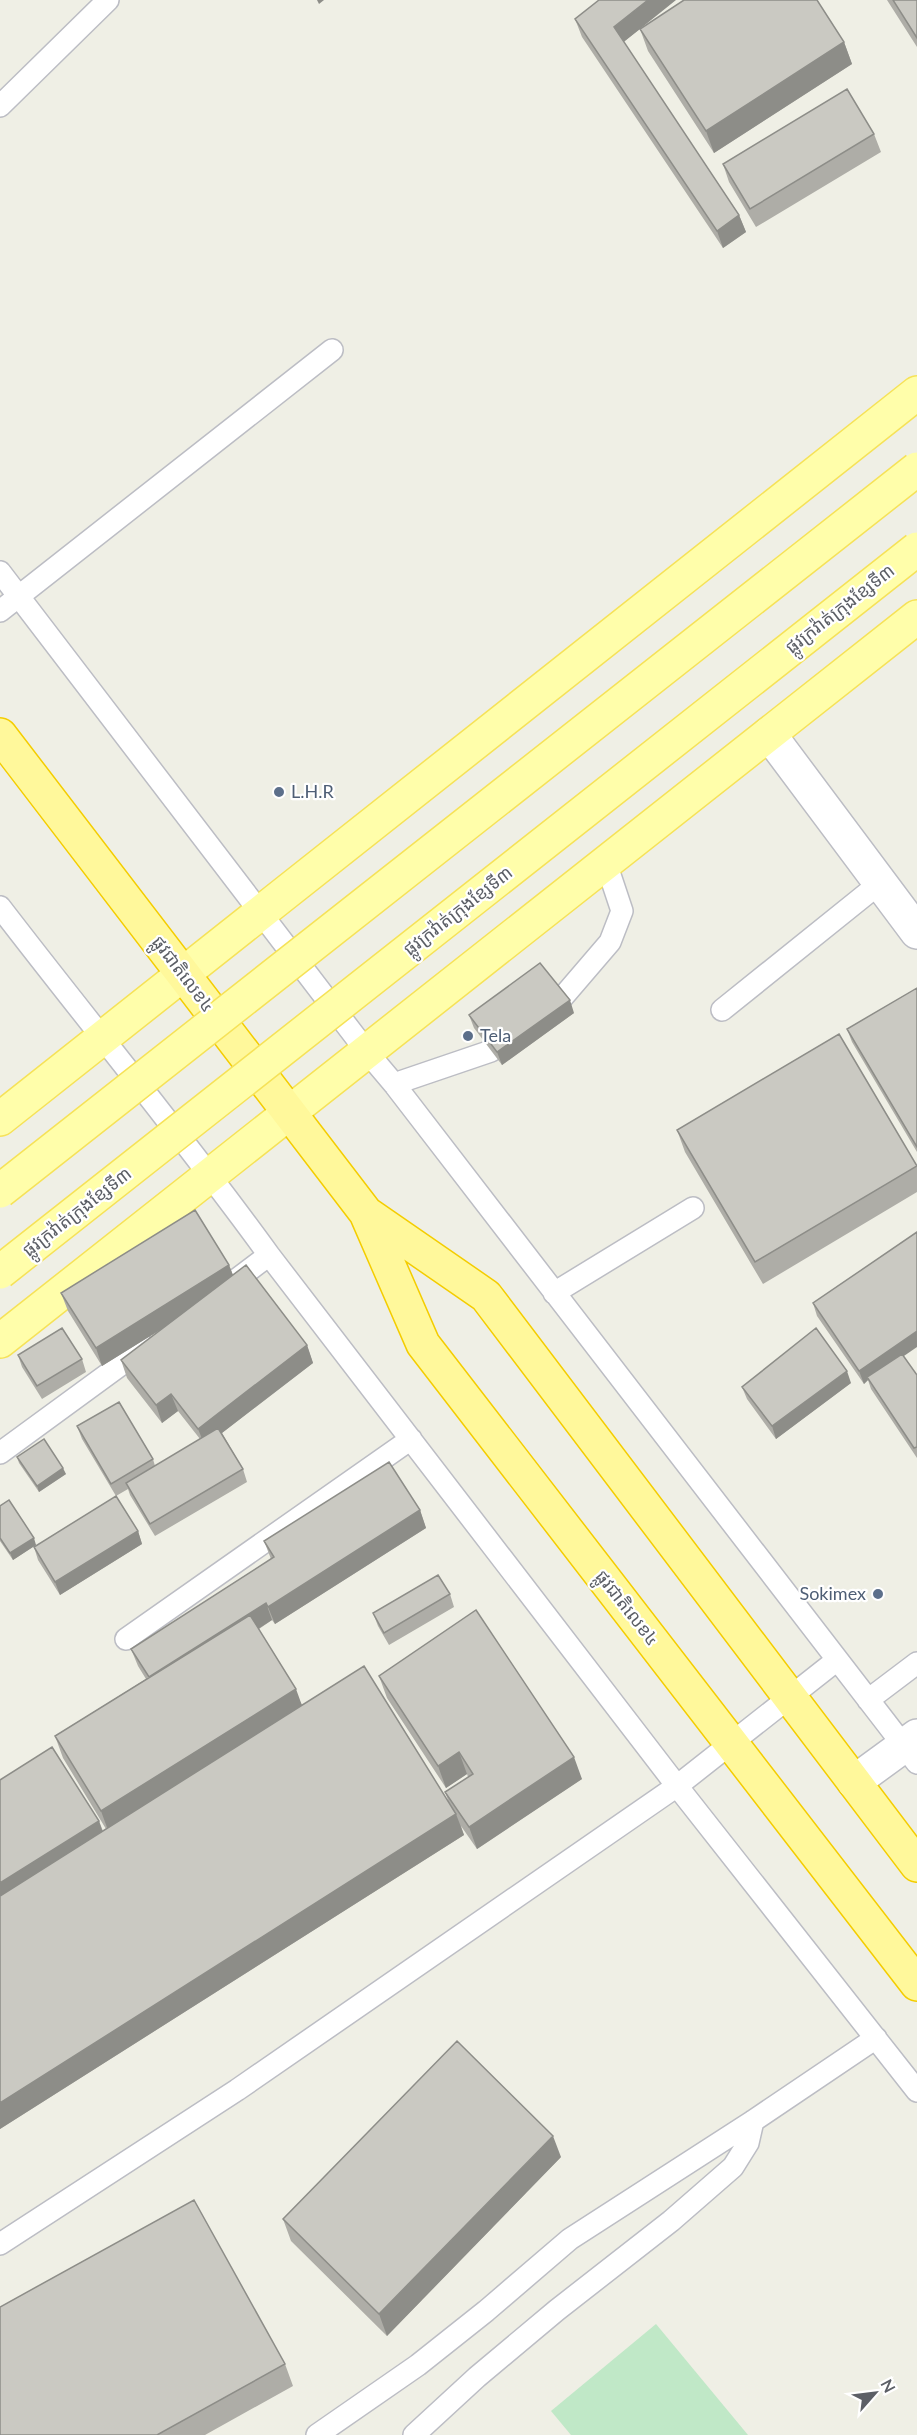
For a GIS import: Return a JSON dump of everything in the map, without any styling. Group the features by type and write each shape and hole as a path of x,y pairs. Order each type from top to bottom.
{"highway":[{"name":"ផ្លូវជាតិលេខ៤","path":"0,735 366,1213 423,1344 917,1984"},
{"name":"ផ្លូវជាតិលេខ៤","path":"366,1213 486,1296 917,1865"}],"main road":[{"path":"0,1119 917,393"},
{"path":"0,1191 917,469"},
{"name":"ផ្លូវក្រវ៉ាត់ក្រុងខ្សែទី៣","path":"0,1272 917,549"},
{"path":"0,1341 917,617"}],"street":[{"path":"769,734 917,932"},
{"path":"854,1782 912,1748"}],"lane":[{"path":"0,106 108,0"},
{"path":"0,611 332,350"},
{"path":"0,572 260,913 868,1700 912,1748"},
{"path":"562,998 610,942 622,911 606,863"},
{"path":"722,1010 880,883"},
{"path":"0,907 101,1039 211,1175 269,1255 677,1786 917,2091"},
{"path":"394,1084 491,1051"},
{"path":"554,1293 693,1208"},
{"path":"212,1298 269,1255"},
{"path":"0,1453 164,1333"},
{"path":"126,1639 411,1439"},
{"path":"0,2244 237,2090 677,1786 837,1660"},
{"path":"868,1700 917,1663"},
{"path":"317,2435 426,2358 486,2311 570,2238 753,2121 876,2038"},
{"path":"414,2435 477,2377 557,2310 671,2221 733,2167 748,2143 753,2121"}],"green space":[{"path":"656,2324 748,2435 571,2435 551,2411"}],"building":[{"path":"599,0 648,0 614,27 739,215 717,231 575,19"},
{"path":"684,0 817,0 844,42 706,131 640,29"},
{"path":"893,0 917,0 917,38"},
{"path":"847,89 874,134 750,209 723,164"},
{"path":"540,963 570,1000 497,1052 469,1015"},
{"path":"917,988 917,1147 847,1029"},
{"path":"839,1034 917,1166 755,1262 677,1130"},
{"path":"195,1210 229,1265 96,1348 61,1293"},
{"path":"917,1232 917,1331 859,1371 813,1303"},
{"path":"246,1265 307,1345 198,1429 171,1394 156,1405 121,1360"},
{"path":"62,1328 82,1359 37,1386 18,1355"},
{"path":"816,1328 847,1371 772,1426 742,1387"},
{"path":"902,1354 917,1375 917,1447 914,1448 867,1377"},
{"path":"119,1402 153,1459 111,1484 77,1426"},
{"path":"218,1428 243,1469 150,1524 126,1483"},
{"path":"44,1439 63,1468 37,1486 17,1457"},
{"path":"389,1462 420,1510 268,1607 266,1603 149,1677 131,1649 274,1557 264,1541"},
{"path":"116,1496 138,1531 55,1582 34,1547"},
{"path":"9,1500 34,1538 10,1553 0,1538 0,1506"},
{"path":"438,1575 450,1594 384,1633 373,1613"},
{"path":"476,1610 574,1757 469,1827 445,1792 473,1774 459,1752 438,1766 379,1676"},
{"path":"250,1615 296,1689 101,1811 55,1736"},
{"path":"364,1666 456,1814 0,2103 0,1896"},
{"path":"52,1747 99,1821 0,1883 0,1780"},
{"path":"457,2041 553,2136 379,2314 283,2219"},
{"path":"194,2200 285,2364 157,2435 0,2435 0,2307"}],"place":[{"name":"L.H.R","path":"279,792"},
{"name":"Tela","path":"468,1036"},
{"name":"Sokimex","path":"878,1594"}]}
